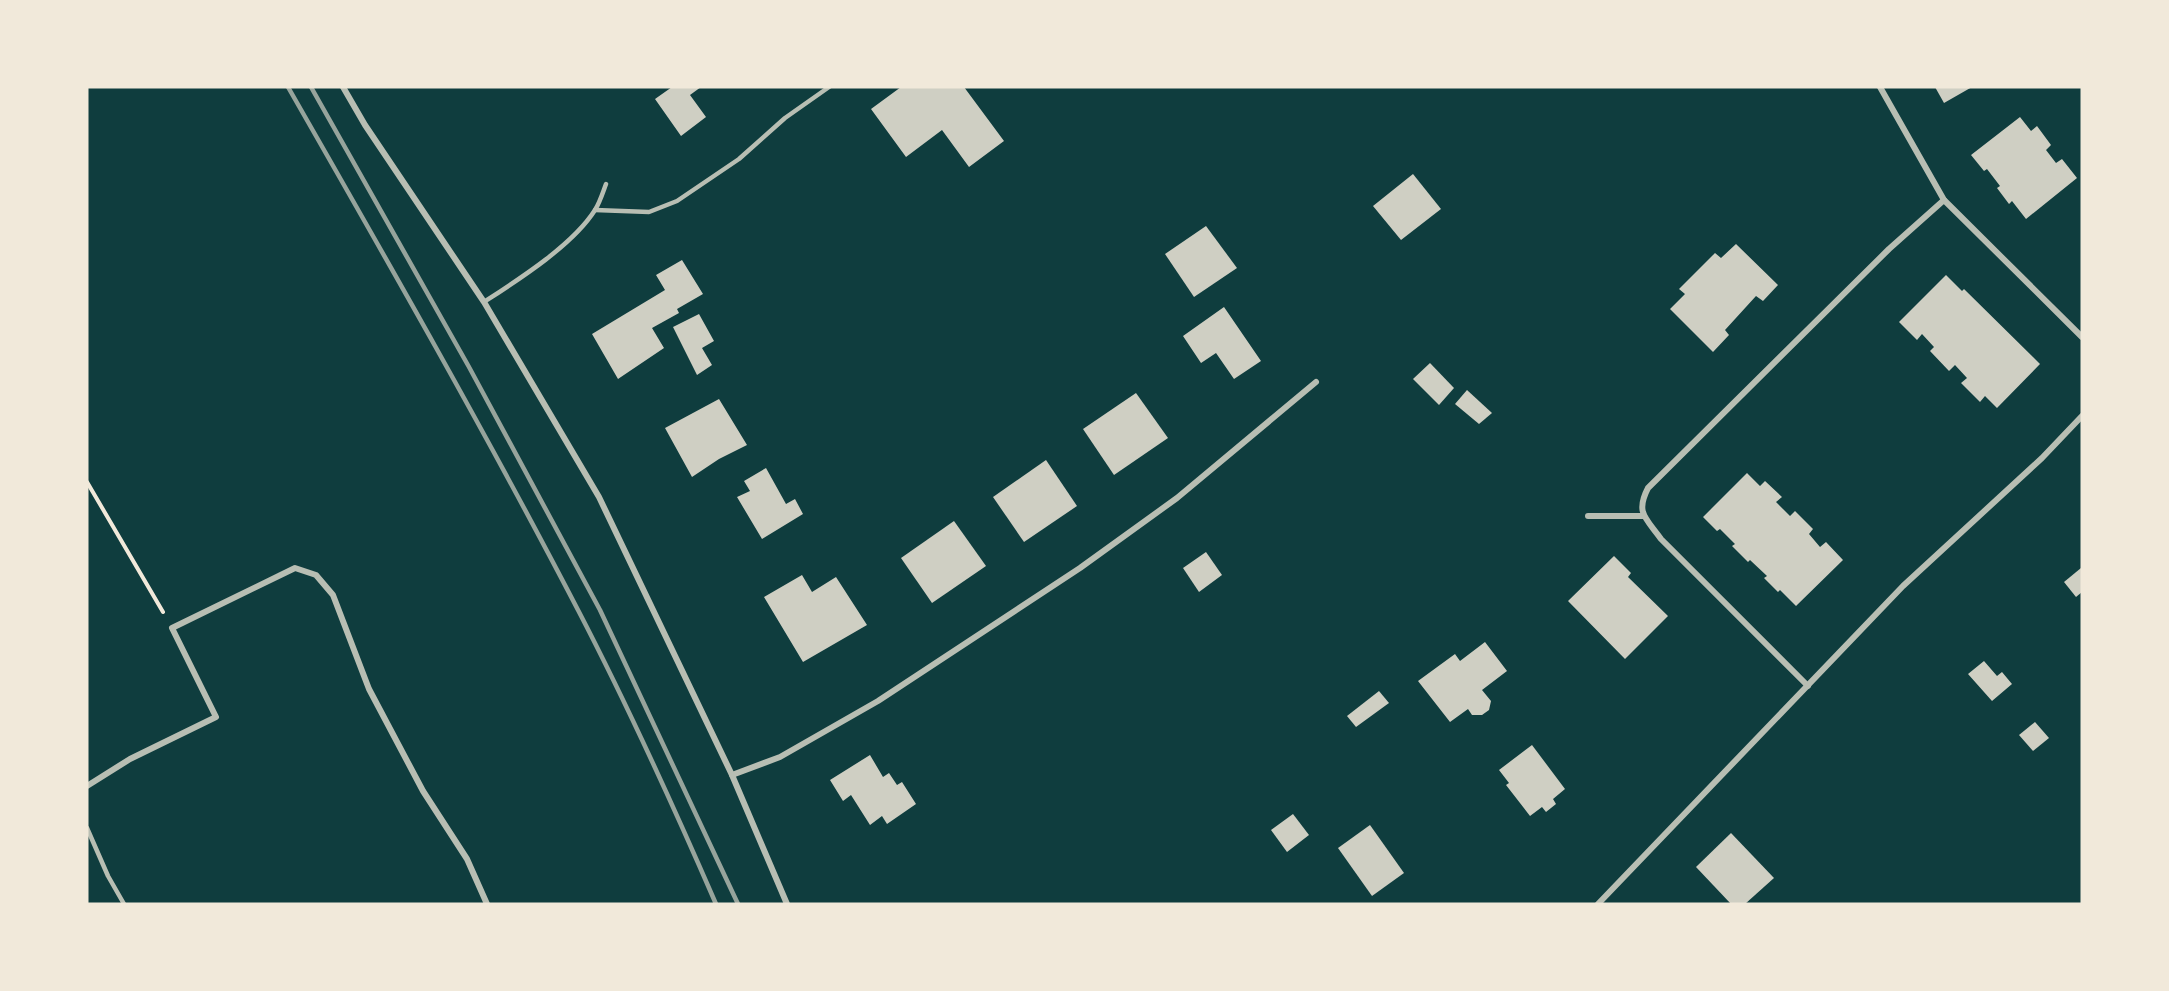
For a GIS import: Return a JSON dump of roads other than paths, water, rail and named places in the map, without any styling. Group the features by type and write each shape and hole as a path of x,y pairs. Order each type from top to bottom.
{"street":[{"path":"343,87 365,125 483,302 599,497 732,775 787,904"},
{"path":"1880,87 1944,200 2082,337"},
{"path":"1808,686 1660,539 1641,511 1642,500 1648,488 1889,249 1944,200"},
{"path":"732,775 780,757 878,701 1080,568 1177,498 1316,382"},
{"path":"1598,904 1904,586 2042,458 2082,416"},
{"path":"1588,516 1644,516"},
{"path":"87,786 130,759 216,717 172,628 295,568 316,574 333,595 369,689 423,791 467,859 487,904"}],"lane":[{"path":"595,210 649,212 677,201 739,159 785,118 829,87"},
{"path":"483,302 543,261 572,236 595,210 606,184"},
{"path":"87,828 108,876 124,904"}],"railway":[{"path":"288,87 472,412 578,610 650,756 716,904"},
{"path":"311,87 469,367 600,610 738,904"}]}
